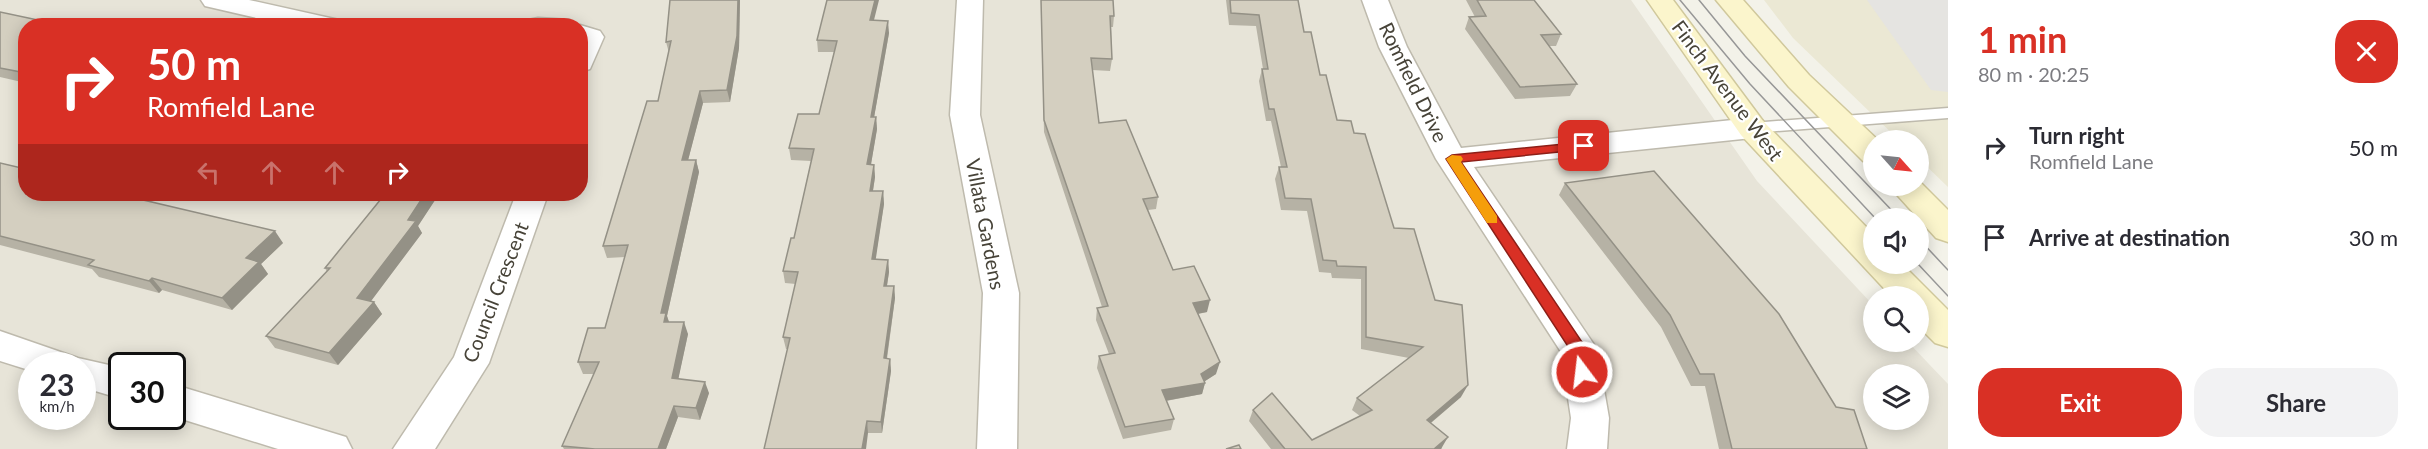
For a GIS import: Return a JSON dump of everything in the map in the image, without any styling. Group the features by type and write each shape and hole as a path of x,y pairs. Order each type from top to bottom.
{"main road":[{"name":"Finch Avenue West","path":"1660,0 1752,128 1863,244"},
{"path":"1728,0 1799,81 1863,143"},
{"path":"1915,196 1948,230"},
{"path":"1891,274 1902,286"},
{"path":"1929,314 1948,333"}],"street":[{"path":"214,0 294,18"},
{"name":"Villata Gardens","path":"970,0 965,115 1001,292 996,449"},
{"name":"Romfield Drive","path":"1375,0 1393,47 1452,159 1579,349 1590,418 1587,449"},
{"path":"1452,159 1752,128"},
{"name":"Council Crescent","path":"413,449 470,363 529,201"},
{"path":"0,346 19,352"},
{"path":"186,404 332,449"}],"lane":[{"path":"1752,128 1948,113"}],"shaded area":[{"path":"0,0 1631,0 1757,181 1863,294 1863,352 1918,352 1929,364 1863,364 1863,430 1929,430 1929,364 1948,384 1948,449 0,449"},
{"path":"1764,0 1948,0 1948,187 1929,169 1929,130 1889,130 1793,38"},
{"path":"1867,0 1948,0 1948,92 1931,90"}],"building":[{"path":"670,0 738,0 737,36 727,90 700,91 682,160 696,160 661,313 666,313 664,322 684,322 672,378 705,382 696,408 674,406 658,449 595,449 562,446 599,362 578,362 588,328 605,328 628,245 603,246 647,101 658,101 671,41 666,42"},
{"path":"827,0 875,0 870,20 888,21 871,117 876,117 867,164 874,165 870,191 883,191 872,259 888,260 884,286 894,286 884,358 890,359 881,422 867,421 862,449 764,449 790,338 783,337 798,272 783,271 791,238 794,238 814,149 789,148 798,114 819,114 837,41 817,40"},
{"path":"1041,0 1113,0 1114,16 1110,16 1112,59 1091,58 1099,123 1126,120 1158,197 1143,199 1173,270 1194,266 1210,300 1193,303 1220,362 1201,374 1205,383 1162,390 1174,419 1125,427 1099,356 1115,353 1097,308 1108,306 1044,120"},
{"path":"1230,0 1298,0 1304,32 1311,32 1320,75 1326,75 1337,120 1351,121 1354,133 1365,134 1394,228 1414,229 1435,300 1462,305 1468,385 1427,420 1448,437 1434,449 1285,449 1253,410 1272,393 1312,440 1372,410 1357,398 1423,347 1366,337 1366,267 1337,266 1336,261 1323,260 1311,199 1285,198 1279,167 1287,167 1274,109 1269,109 1262,69 1268,69 1259,15 1231,13"},
{"path":"1477,0 1534,0 1561,34 1541,35 1577,84 1520,87 1469,17 1486,16"},
{"path":"0,12 28,18 18,18 18,71 0,68"},
{"path":"0,163 18,167 18,201 148,201 275,231 246,258 259,262 222,298 152,278 149,281 88,265 94,260 0,236"},
{"path":"1654,171 1779,314 1836,407 1854,410 1867,449 1732,449 1714,374 1700,374 1670,315 1565,183"},
{"path":"379,201 420,201 408,220 416,221 357,298 374,302 329,353 266,336 330,268 325,268"},
{"path":"1239,445 1241,449 1226,449"}],"tram line":[{"path":"1680,0 1750,84 1866,208"},
{"path":"1699,0 1745,56 1890,208"},
{"path":"1929,250 1948,270"},
{"path":"1927,274 1948,296"}],"slow traffic":[{"path":"1457,159 1452,159 1492,219"}],"route":[{"path":"1582,372 1579,349 1452,159 1584,146"}]}
